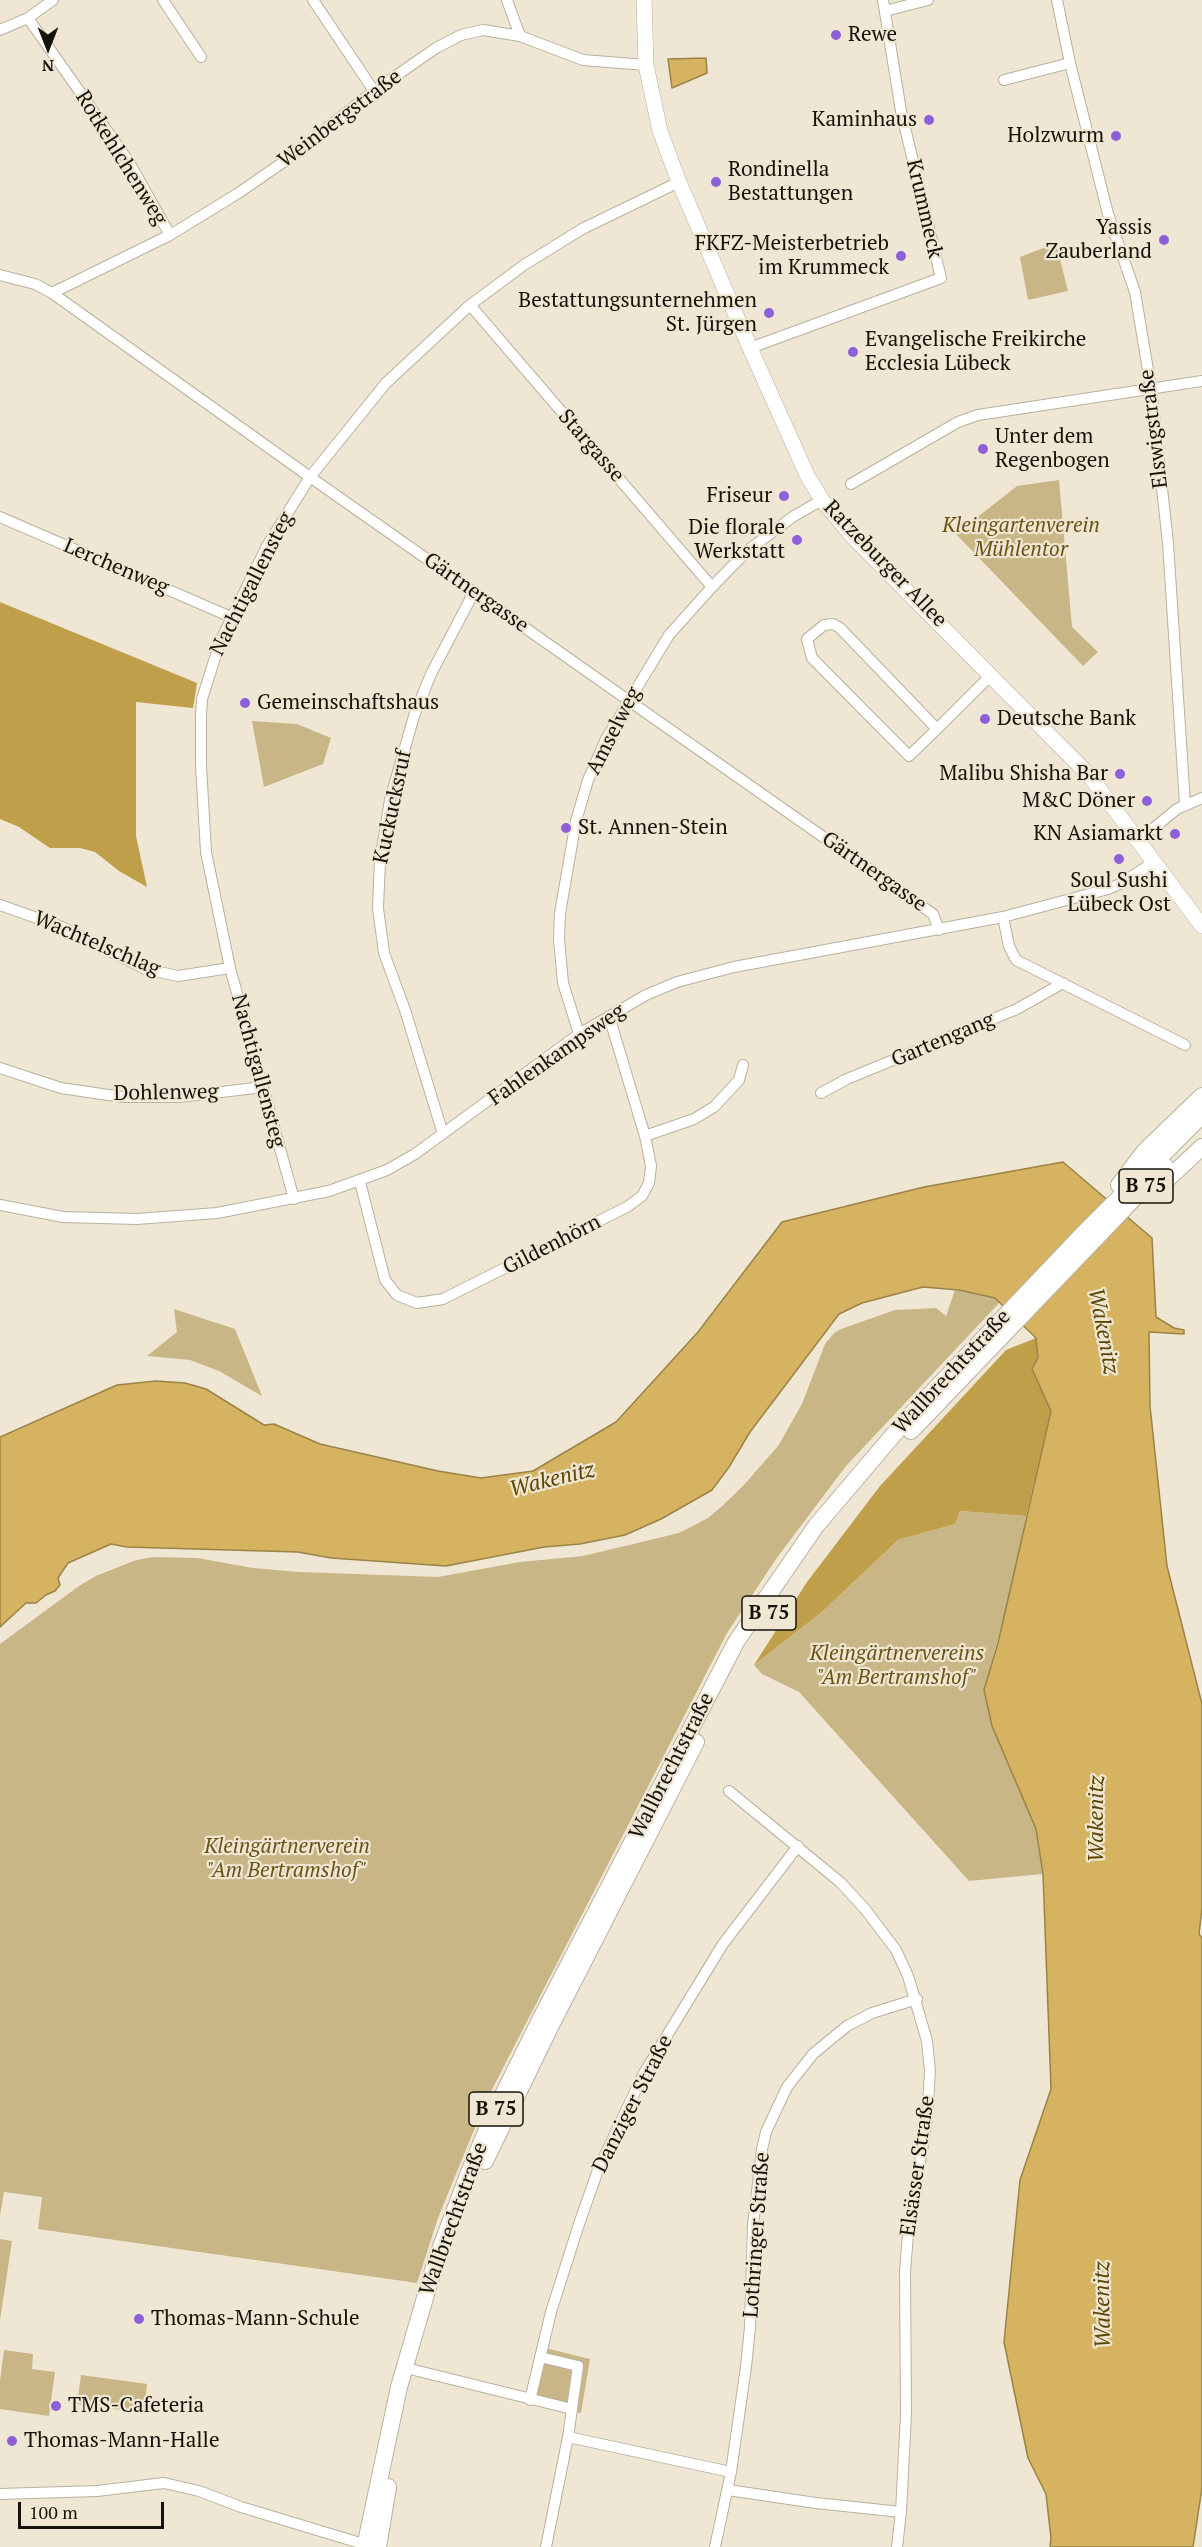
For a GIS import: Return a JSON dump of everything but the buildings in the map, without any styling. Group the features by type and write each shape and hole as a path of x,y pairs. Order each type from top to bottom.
{"main road":[{"name":"Ratzeburger Allee","path":"644,0 646,65 654,112 679,182 807,476 822,500 854,537 1088,774 1202,926"},
{"path":"1087,1239 1144,1152 1202,1096"},
{"name":"Wallbrechtstraße","path":"371,2546 414,2370 459,2227 504,2120 746,1648 796,1572 832,1525 957,1376 1202,1115"},
{"name":"Wallbrechtstraße","path":"1087,1239 1202,1129"},
{"path":"1087,1239 1170,1177 1202,1147"},
{"name":"Wallbrechtstraße","path":"371,2546 399,2387 436,2260 470,2169 540,2020 736,1642 816,1526 906,1420 957,1376"}],"street":[{"path":"0,30 28,18 53,0"},
{"path":"163,0 201,57"},
{"path":"313,0 374,91"},
{"path":"507,0 520,36"},
{"name":"Krummeck","path":"750,348 941,278 899,103 884,5 928,0"},
{"name":"Elswigstraße","path":"1057,0 1070,63 1108,214 1135,292 1151,388 1168,543 1185,804"},
{"name":"Rotkehlchenweg","path":"28,18 129,162 170,235"},
{"name":"Weinbergstraße","path":"52,293 170,235 237,194 282,163 374,91 436,48 460,35 483,30 520,36 583,60 646,65"},
{"path":"1004,80 1070,63"},
{"name":"Nachtigallensteg","path":"294,1199 230,968 206,852 201,766 201,716 202,699 209,673 231,617 267,546 310,477 386,383 470,305 524,265 582,228 679,182"},
{"name":"Gärtnergasse","path":"0,275 35,284 52,293 933,914 939,930"},
{"name":"Stargasse","path":"470,305 712,587"},
{"path":"851,484 967,418 1202,381"},
{"name":"Amselweg","path":"579,1034 568,1002 561,965 559,939 562,888 576,821 588,780 606,739 628,699 669,635 712,587 747,551 794,516 822,500"},
{"name":"Lerchenweg","path":"0,517 231,617"},
{"name":"Kuckucksruf","path":"443,1134 405,1010 384,953 378,908 380,861 390,800 414,716 431,674 474,592"},
{"path":"937,729 840,628 833,624 824,625 807,639 812,658 909,756 937,729 992,675"},
{"path":"1138,841 1185,804 1202,798"},
{"name":"Fahlenkampsweg","path":"0,1205 63,1217 137,1219 216,1213 294,1199 360,1182 387,1170 443,1134 579,1034 646,995 677,982 723,970 1003,917 1108,889 1154,862"},
{"name":"Wachtelschlag","path":"0,905 62,927 145,969 178,976 230,968"},
{"path":"1003,917 1009,946 1016,960 1185,1045"},
{"name":"Gartengang","path":"821,1093 847,1079 1017,1009 1063,983"},
{"name":"Gildenhörn","path":"360,1182 385,1280 390,1288 403,1298 417,1303 432,1303 472,1286 569,1234 627,1207 642,1196 649,1183 651,1166 645,1136 609,1016"},
{"path":"645,1136 694,1119 714,1107 739,1080 743,1065"},
{"name":"Dohlenweg","path":"0,1068 61,1088 122,1097 180,1097 263,1087"},
{"name":"Elsässer Straße","path":"729,1791 840,1882 865,1909 896,1950 917,2000 927,2041 930,2094 908,2234 905,2272 906,2414 902,2512 897,2547"},
{"name":"Danziger Straße","path":"530,2400 551,2312 584,2208 598,2170 644,2073 723,1944 798,1846"},
{"name":"Lothringer Straße","path":"715,2547 728,2490 746,2367 750,2327 753,2225 766,2132 787,2087 813,2054 847,2026 872,2013 917,2000"},
{"path":"540,2357 579,2366 568,2437 546,2547"},
{"path":"414,2370 572,2409"},
{"path":"568,2437 731,2472"},
{"path":"0,2494 76,2492 164,2483 199,2491 240,2507 371,2546"},
{"path":"728,2490 816,2503 902,2512"}],"green space":[{"path":"1056,243 1068,291 1028,300 1020,257"},
{"name":"Kleingartenverein Mühlentor","path":"1059,480 1072,627 1098,652 1083,666 956,534 1017,486"},
{"path":"252,721 297,724 331,738 323,764 264,787"},
{"name":"Kleingärtnerverein \"Am Bertramshof\"","path":"955,1290 995,1298 1000,1302 846,1466 776,1559 727,1633 485,2103 438,2218 417,2283 38,2229 42,2197 4,2192 0,2216 0,1644 96,1576 136,1560 154,1557 197,1558 253,1568 299,1572 438,1577 520,1562 583,1556 679,1533 708,1518 720,1508 778,1446 802,1404 825,1344 834,1333 895,1310 936,1308 946,1316"},
{"path":"174,1309 235,1329 262,1396 219,1371 190,1360 147,1356 177,1332"},
{"name":"Kleingärtnervereins \"Am Bertramshof\"","path":"960,1511 1026,1516 1017,1570 984,1690 992,1726 1036,1829 1043,1874 969,1881 799,1692 762,1674 754,1665 823,1611 898,1540 955,1524"},
{"path":"0,2239 12,2241 0,2320"},
{"path":"537,2346 590,2359 581,2413 525,2403"},
{"path":"4,2350 33,2354 32,2369 55,2372 49,2416 0,2409 0,2381"},
{"path":"81,2375 147,2384 144,2413 77,2404"}],"shaded area":[{"path":"0,602 197,683 193,708 136,702 136,836 147,887 119,871 95,852 80,848 50,848 19,827 0,819"},
{"path":"1036,1338 1038,1358 1032,1369 1051,1411 1026,1516 960,1511 955,1524 898,1540 823,1611 754,1665 807,1582 880,1486 1006,1350"}],"water":[{"path":"706,58 707,73 672,88 668,59"},
{"name":"Wakenitz","path":"1063,1162 1152,1238 1156,1317 1174,1328 1184,1330 1184,1334 1149,1332 1150,1406 1167,1566 1202,1704 1202,1908 1199,1934 1202,1938 1202,2488 1193,2547 1050,2547 1046,2494 1028,2458 1004,2342 1020,2180 1051,2089 1043,1874 1036,1829 992,1726 984,1690 998,1643 1051,1411 1032,1369 1038,1358 1036,1338 995,1298 959,1290 923,1287 862,1303 839,1314 750,1432 712,1490 661,1519 625,1535 580,1544 544,1547 446,1566 331,1558 298,1552 127,1547 111,1544 68,1563 58,1578 60,1585 55,1591 36,1603 26,1603 0,1627 0,1437 117,1385 156,1381 185,1383 206,1389 264,1425 274,1424 320,1444 438,1471 481,1478 533,1471 616,1422 698,1332 782,1222 924,1187"}],"place":[{"name":"Rewe","path":"836,35"},
{"name":"Kaminhaus","path":"929,120"},
{"name":"Holzwurm","path":"1116,136"},
{"name":"Rondinella Bestattungen","path":"716,182"},
{"name":"Yassis Zauberland","path":"1164,240"},
{"name":"FKFZ-Meisterbetrieb im Krummeck","path":"901,256"},
{"name":"Bestattungsunternehmen St. Jürgen","path":"769,313"},
{"name":"Evangelische Freikirche Ecclesia Lübeck","path":"853,352"},
{"name":"Unter dem Regenbogen","path":"983,449"},
{"name":"Friseur","path":"784,496"},
{"name":"Die florale Werkstatt","path":"797,540"},
{"name":"Gemeinschaftshaus","path":"245,703"},
{"name":"Deutsche Bank","path":"985,719"},
{"name":"Malibu Shisha Bar","path":"1120,774"},
{"name":"M&C Döner","path":"1147,801"},
{"name":"St. Annen-Stein","path":"566,828"},
{"name":"KN Asiamarkt","path":"1175,834"},
{"name":"Soul Sushi Lübeck Ost","path":"1119,859"},
{"name":"Thomas-Mann-Schule","path":"139,2319"},
{"name":"TMS-Cafeteria","path":"56,2406"},
{"name":"Thomas-Mann-Halle","path":"12,2441"}]}
